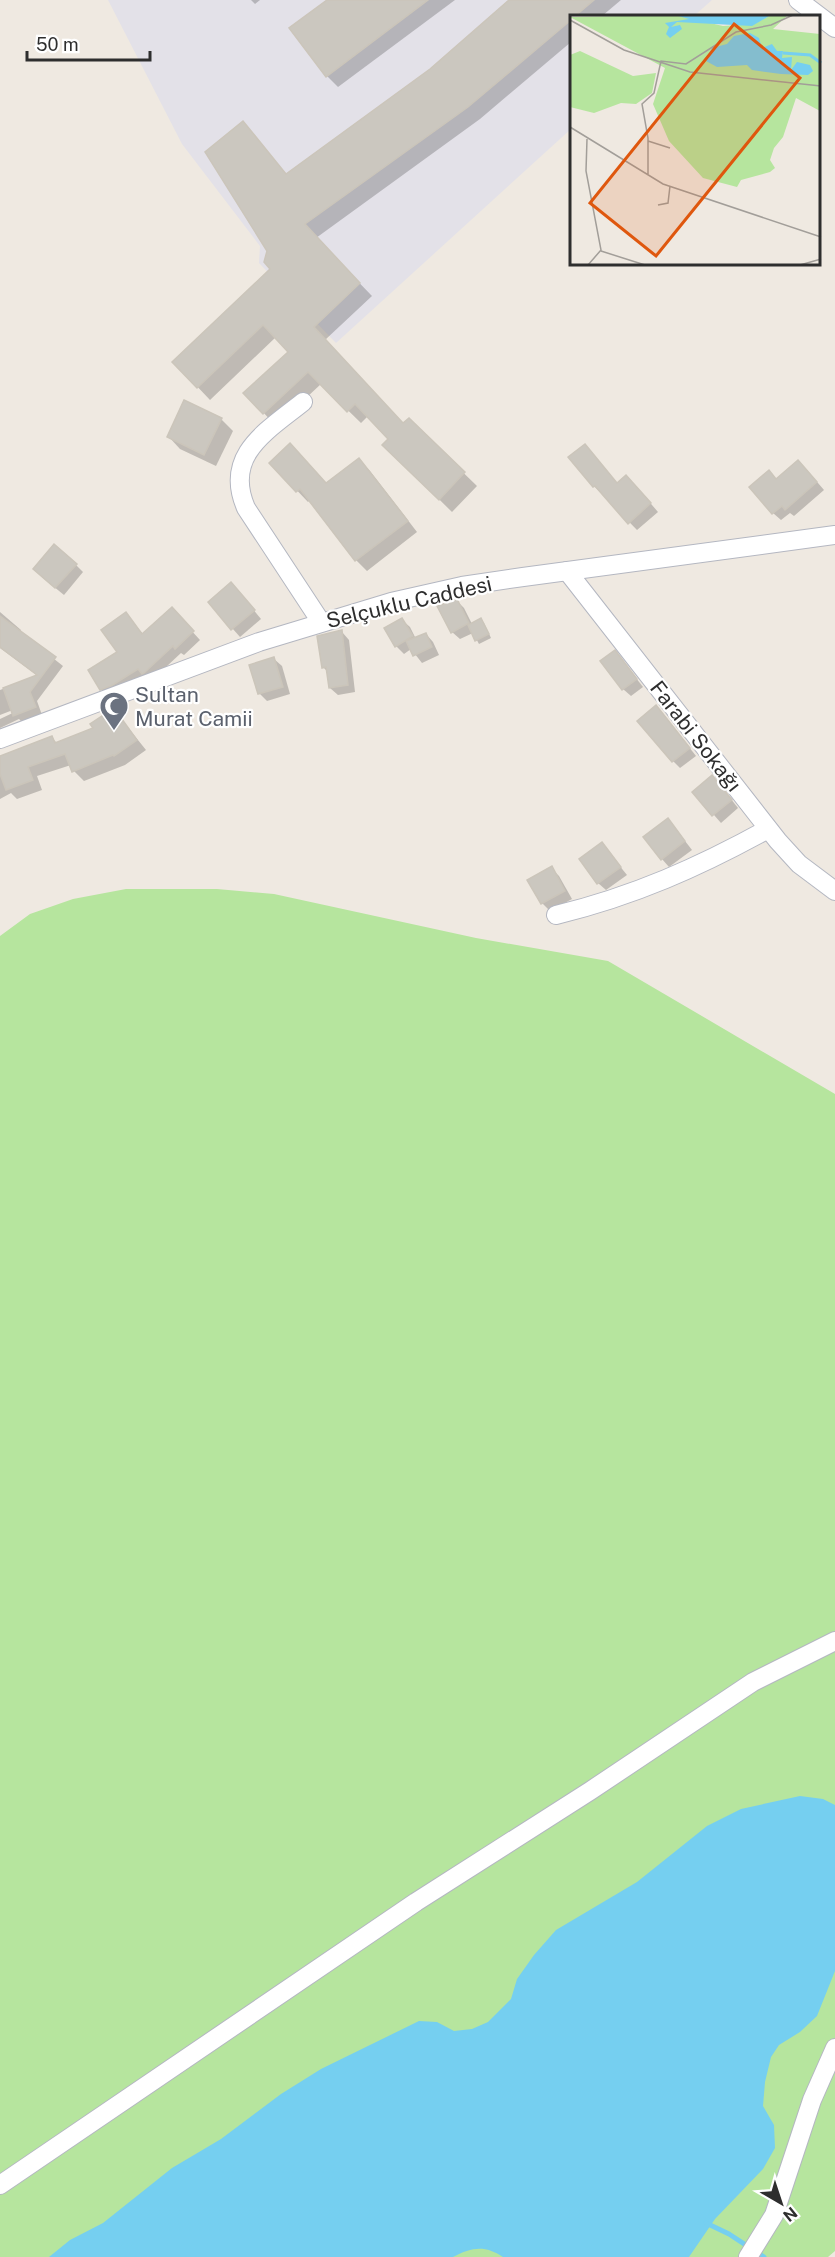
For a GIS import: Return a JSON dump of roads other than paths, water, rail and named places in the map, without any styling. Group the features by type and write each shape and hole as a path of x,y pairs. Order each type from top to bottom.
{"street":[{"path":"798,0 818,15"},
{"path":"820,17 835,28"},
{"path":"303,402 260,437 248,450 238,477 240,495 246,508 321,622"},
{"name":"Selçuklu Caddesi","path":"0,739 259,642 391,602 442,591 567,571 835,535"},
{"name":"Farabi Sokağı","path":"567,571 768,829 799,864 835,891"},
{"path":"556,915 594,906 672,877 717,858 768,829"},
{"path":"0,2185 416,1902 590,1791 753,1682 835,1641"},
{"path":"748,2257 774,2215 812,2100 835,2048"}],"water":[{"path":"800,1796 823,1799 835,1805 835,1971 817,2016 800,2032 779,2045 771,2057 765,2082 763,2106 774,2125 775,2148 763,2169 715,2219 689,2257 503,2257 484,2249 472,2249 453,2257 49,2257 70,2240 103,2223 172,2168 221,2139 281,2094 321,2069 419,2021 437,2022 454,2031 472,2029 488,2022 511,1999 517,1979 556,1930 637,1882 707,1826 741,1809"}],"waterway":[{"path":"706,2223 729,2234 764,2257"}],"place":[{"name":"Sultan Murat Camii","path":"114,732"}]}
